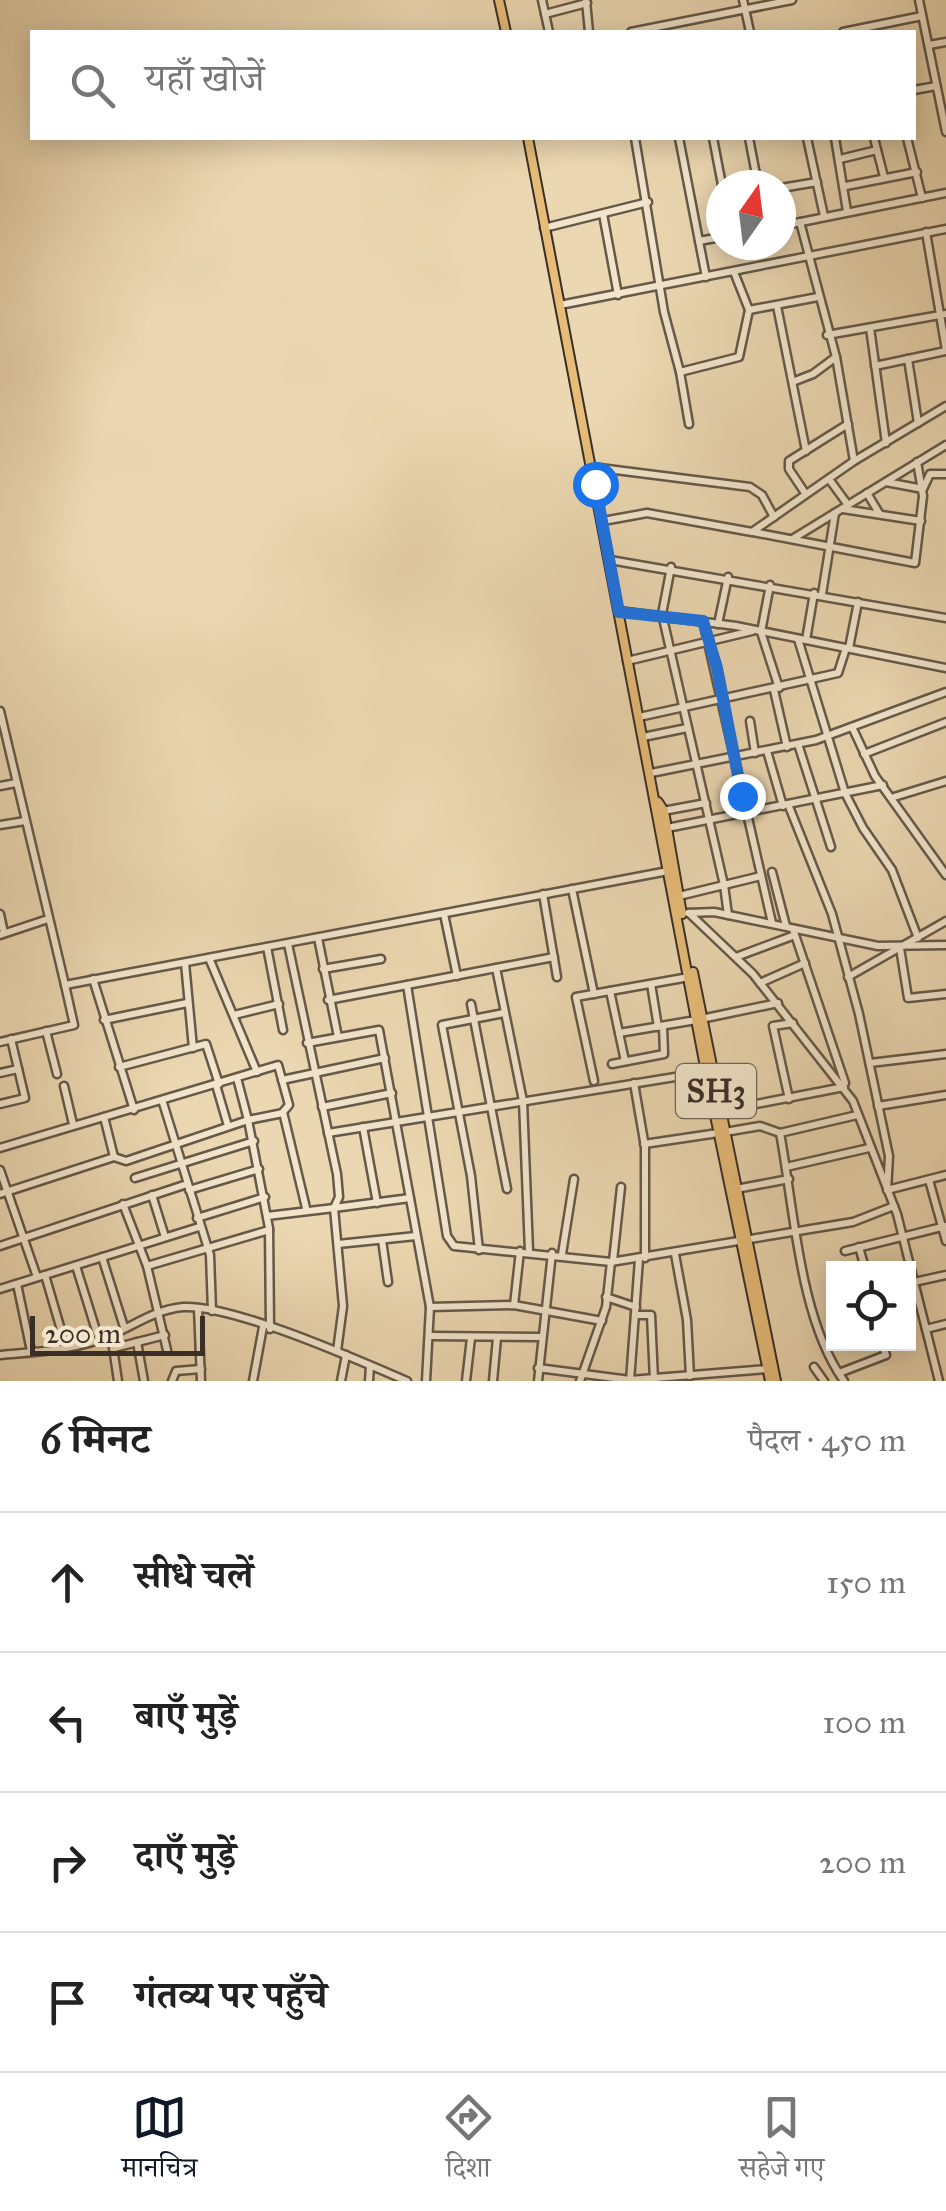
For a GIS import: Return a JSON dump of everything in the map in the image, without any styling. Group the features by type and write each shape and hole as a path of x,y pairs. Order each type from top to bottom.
{"main road":[{"path":"499,0 506,30"},
{"name":"SH3","path":"528,140 643,737 685,913 706,1072 736,1190 767,1370 773,1381"},
{"name":"SH3","path":"660,809 688,977 720,1111 721,1132 773,1381"}],"street":[{"path":"542,0 549,30"},
{"path":"744,0 750,30"},
{"path":"641,30 792,0"},
{"path":"919,0 946,132"},
{"path":"545,14 586,2 589,30"},
{"path":"882,29 922,16"},
{"path":"928,45 946,42"},
{"path":"916,90 936,86"},
{"path":"635,140 689,424"},
{"path":"679,140 706,277"},
{"path":"713,140 719,170"},
{"path":"749,140 755,170"},
{"path":"807,140 824,216"},
{"path":"835,140 846,186 847,211"},
{"path":"875,140 884,177"},
{"path":"908,140 922,198"},
{"path":"840,158 878,150"},
{"path":"846,186 916,172"},
{"path":"796,186 817,182"},
{"path":"796,223 946,193"},
{"path":"544,228 648,202"},
{"path":"603,214 618,295"},
{"path":"800,222 836,357 854,461"},
{"path":"560,305 946,229"},
{"path":"874,366 946,351 943,315 926,232"},
{"path":"699,241 706,240"},
{"path":"680,372 740,357 749,310 734,272"},
{"path":"749,310 818,298"},
{"path":"777,306 806,451"},
{"path":"828,335 943,315"},
{"path":"870,328 886,443"},
{"path":"794,380 813,374 836,357"},
{"path":"908,359 918,423"},
{"path":"752,532 854,461 946,406"},
{"path":"806,493 788,465 848,424"},
{"path":"792,540 946,445"},
{"path":"603,521 647,513 915,564 923,488 917,462"},
{"path":"592,467 750,487 762,495 774,517"},
{"path":"923,488 932,472 946,474"},
{"path":"829,479 841,509 802,639 845,792 863,828 892,870 918,938"},
{"path":"885,482 923,488"},
{"path":"867,493 879,514"},
{"path":"841,509 920,521"},
{"path":"610,560 671,567 946,618"},
{"path":"671,567 662,614 694,764 711,820 728,914"},
{"path":"718,624 728,577"},
{"path":"770,585 758,631 776,688 787,747"},
{"path":"639,717 840,672 858,602"},
{"path":"619,612 703,621 946,668"},
{"path":"703,621 772,922"},
{"path":"628,660 758,631"},
{"path":"651,773 768,752 853,729 946,692"},
{"path":"0,711 4,748 16,783 74,1025 0,1042"},
{"path":"750,722 755,753"},
{"path":"864,754 946,722"},
{"path":"643,737 688,728"},
{"path":"853,729 864,754 946,875"},
{"path":"798,744 831,847"},
{"path":"768,752 832,914 870,1062 889,1156 887,1190"},
{"path":"894,797 946,782"},
{"path":"0,786 16,783"},
{"path":"667,828 884,785"},
{"path":"660,809 706,803"},
{"path":"0,825 25,820"},
{"path":"65,984 668,871"},
{"path":"772,872 845,1089 894,1206 909,1261"},
{"path":"679,896 761,876"},
{"path":"572,889 594,994"},
{"path":"543,894 557,976"},
{"path":"685,913 728,914 772,922 791,930 900,948 946,945"},
{"path":"685,913 760,983 845,1089"},
{"path":"0,914 2,934 48,919"},
{"path":"444,914 457,976"},
{"path":"848,977 946,922"},
{"path":"736,957 791,930"},
{"path":"318,938 338,1037"},
{"path":"288,944 340,1189 334,1208 343,1306 337,1351"},
{"path":"268,948 284,1030"},
{"path":"900,948 908,998 946,994"},
{"path":"328,1000 554,957"},
{"path":"209,958 257,1072"},
{"path":"323,969 381,959"},
{"path":"185,962 193,1048"},
{"path":"760,983 805,963"},
{"path":"496,968 522,1101 525,1251 514,1305"},
{"path":"594,1081 576,997 688,977"},
{"path":"93,980 134,1110"},
{"path":"612,1064 664,1054 650,984"},
{"path":"406,985 447,1236 454,1246 612,1262 853,1222 894,1206"},
{"path":"610,991 625,1062"},
{"path":"104,1020 187,1002"},
{"path":"619,1033 778,1003"},
{"path":"234,1015 279,1004"},
{"path":"471,1004 506,1189"},
{"path":"479,1250 471,1176 442,1024 504,1013"},
{"path":"790,1098 773,1026 794,1022"},
{"path":"307,1043 379,1030 430,1307 426,1381"},
{"path":"46,1031 57,1074"},
{"path":"0,1104 25,1098 11,1039"},
{"path":"119,1067 206,1044 228,1126"},
{"path":"870,1062 946,1054"},
{"path":"282,1080 384,1058"},
{"path":"0,1148 73,1124 162,1103 278,1065 289,1105 284,1112 228,1126 126,1161 114,1158 4,1192"},
{"path":"0,1073 18,1069"},
{"path":"328,1133 706,1072"},
{"path":"237,1078 260,1169 269,1230 267,1328 253,1381"},
{"path":"630,1381 642,1258 644,1144 634,1084"},
{"path":"64,1086 73,1124"},
{"path":"720,1111 845,1089"},
{"path":"322,1107 392,1094"},
{"path":"878,1106 946,1096"},
{"path":"162,1103 207,1247 212,1311"},
{"path":"284,1112 306,1208"},
{"path":"644,1144 760,1126 780,1133 857,1114"},
{"path":"104,1117 114,1158"},
{"path":"363,1127 376,1203"},
{"path":"780,1133 817,1321 841,1377"},
{"path":"135,1178 254,1141"},
{"path":"786,1167 869,1148"},
{"path":"0,1246 152,1195 260,1169"},
{"path":"0,1170 4,1192 41,1276 66,1347"},
{"path":"887,1190 946,1175"},
{"path":"562,1254 574,1178"},
{"path":"736,1190 789,1180"},
{"path":"928,1180 946,1241"},
{"path":"581,1378 602,1321 621,1187"},
{"path":"152,1195 166,1237"},
{"path":"197,1218 264,1197"},
{"path":"267,1216 306,1208 410,1198"},
{"path":"122,1204 140,1245 167,1350"},
{"path":"0,1289 199,1227"},
{"path":"844,1251 944,1227"},
{"path":"146,1266 269,1230"},
{"path":"338,1244 416,1236"},
{"path":"382,1240 388,1282"},
{"path":"859,1247 862,1261"},
{"path":"538,1381 543,1308 552,1254"},
{"path":"675,1254 693,1378"},
{"path":"102,1257 124,1327"},
{"path":"76,1266 99,1340"},
{"path":"916,1282 946,1275"},
{"path":"17,1284 32,1352"},
{"path":"916,1290 939,1381"},
{"path":"606,1297 651,1315 654,1380"},
{"path":"430,1307 514,1305 602,1321"},
{"path":"198,1308 202,1381"},
{"path":"0,1354 99,1340 160,1312 198,1308 337,1351 404,1380"},
{"path":"926,1329 946,1324"},
{"path":"111,1334 117,1381"},
{"path":"114,1348 165,1335"},
{"path":"431,1336 540,1338"},
{"path":"466,1381 471,1338"},
{"path":"493,1381 497,1338"},
{"path":"137,1342 144,1381"},
{"path":"814,1367 827,1381 886,1355 885,1351"},
{"path":"933,1356 946,1352"},
{"path":"341,1381 346,1355"},
{"path":"369,1381 370,1366"},
{"path":"538,1368 581,1378 630,1381 715,1378 767,1370"},
{"path":"172,1381 176,1370 201,1370"}],"route":[{"path":"595,484 619,612 639,610 703,621 717,668 742,796"}]}
